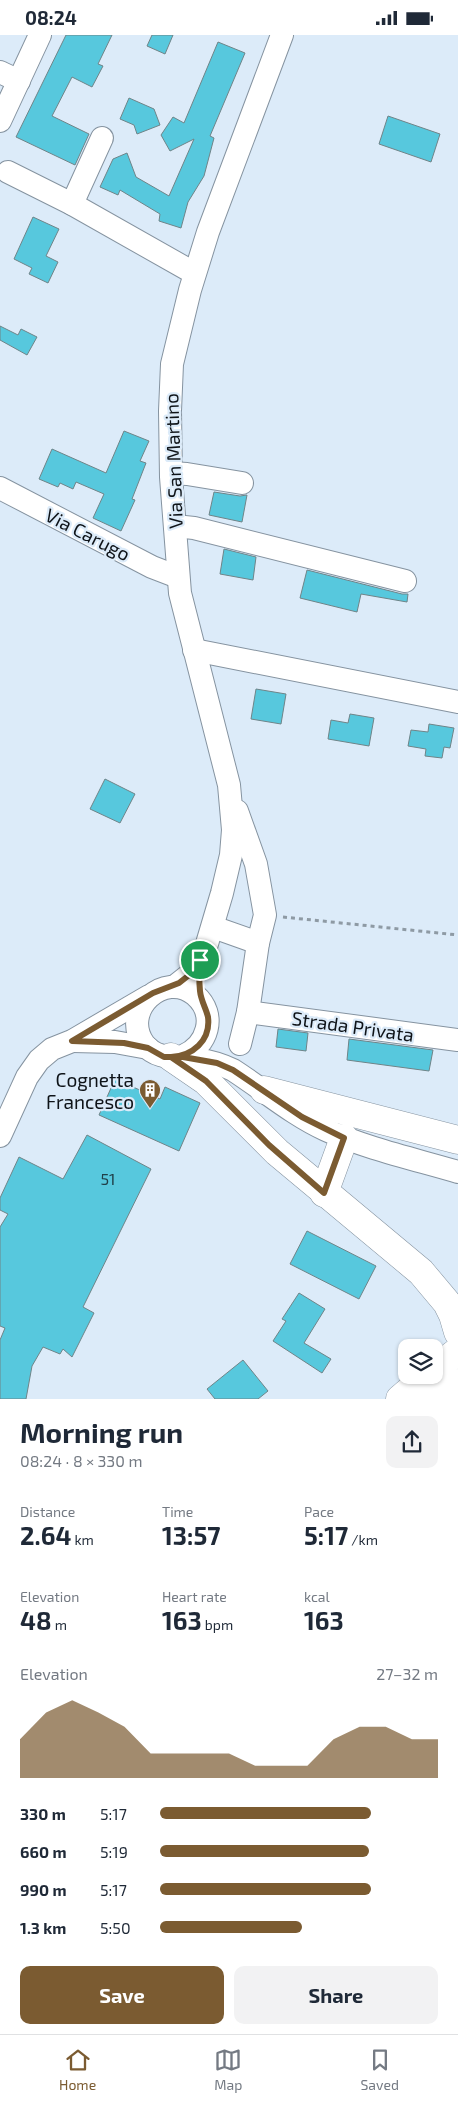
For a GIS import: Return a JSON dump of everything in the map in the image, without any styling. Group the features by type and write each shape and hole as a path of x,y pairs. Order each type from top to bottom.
{"main road":[{"path":"167,1054 206,1081 269,1145 428,1279 447,1303 458,1332"},
{"path":"264,1090 458,1140"},
{"path":"324,1193 344,1138"},
{"path":"443,1363 458,1351"},
{"path":"433,1399 458,1383"},
{"path":"400,1399 418,1384"}],"street":[{"path":"0,121 9,77 40,35"},
{"name":"Via San Martino","path":"174,987 189,976 200,960 213,927 231,855 233,831 231,796 183,610 178,577 171,473 170,411 172,364 194,273 238,148 282,35"},
{"path":"72,204 102,138"},
{"path":"8,172 72,204 194,273"},
{"path":"171,473 242,483"},
{"name":"Via Carugo","path":"0,488 152,567 178,577"},
{"path":"175,526 194,528 405,581"},
{"path":"194,650 458,703"},
{"path":"231,796 245,829 256,865 265,915 258,943 248,1012 240,1044"},
{"path":"213,927 258,943"},
{"name":"Via San Martino","path":"200,960 199,979 202,1003"},
{"path":"0,1136 27,1077 39,1060 52,1049 72,1041 158,990 174,987 190,992 202,1003 206,1012 208,1027 217,1048 233,1070"},
{"path":"149,996 142,1005 137,1021 139,1035 167,1054 198,1047 204,1039 208,1027"},
{"name":"Strada Privata","path":"248,1012 458,1040"},
{"path":"72,1041 115,1042 217,1063 233,1070 302,1117 344,1138 458,1172"}],"path":[{"path":"265,915 458,935"}],"building":[{"path":"66,35 112,35 98,64 103,66 92,87 72,77 52,116 89,134 75,165 16,137"},
{"path":"152,35 173,35 165,54 147,46"},
{"path":"218,42 245,53 210,136 214,138 204,176 188,202 181,228 159,221 160,214 120,190 118,195 100,187 113,159 127,153 136,177 169,196 194,139 170,151 161,135 173,117 184,123"},
{"path":"129,98 154,109 160,125 137,134 134,125 120,119"},
{"path":"388,116 440,134 431,162 379,144"},
{"path":"33,217 59,229 46,256 58,262 48,283 29,274 32,268 14,259"},
{"path":"0,326 18,335 21,329 37,337 27,355 0,340"},
{"path":"124,431 149,441 140,461 146,463 132,499 135,500 121,531 93,518 104,494 76,482 73,489 60,483 58,487 39,479 52,449 106,473"},
{"path":"214,492 240,496 247,495 242,522 209,515"},
{"path":"224,549 256,557 253,580 220,574"},
{"path":"307,570 408,594 407,602 361,594 357,612 300,598"},
{"path":"256,689 286,694 281,724 251,719"},
{"path":"350,714 374,718 369,746 328,739 331,720 348,723"},
{"path":"429,724 454,728 450,748 444,747 442,758 425,756 426,749 408,746 411,730 428,732"},
{"path":"105,779 135,794 120,823 90,809"},
{"path":"278,1029 308,1033 306,1051 276,1047"},
{"path":"349,1039 433,1050 429,1071 347,1060"},
{"name":"Cognetta Francesco","path":"115,1079 160,1099 165,1087 200,1103 179,1151 99,1115"},
{"path":"87,1135 151,1169 83,1307 94,1313 72,1357 63,1349 60,1354 43,1347 32,1366 26,1399 0,1399 0,1340 5,1328 0,1326 0,1227 8,1214 0,1210 0,1198 19,1157 63,1179"},
{"path":"307,1231 376,1266 359,1299 290,1264"},
{"path":"299,1293 325,1309 304,1343 331,1359 322,1373 273,1341 286,1321 282,1319"},
{"path":"243,1360 268,1391 258,1399 215,1399 207,1389"}],"place":[{"name":"Cognetta Francesco","path":"150,1109"}],"route":[{"path":"200,960 193,972 174,987 153,993 72,1041 107,1041 132,1044 148,1048 157,1055 164,1057 171,1057 183,1057 210,1061 233,1070 302,1117 344,1138 324,1193 269,1145 206,1081 171,1057 183,1057 192,1052 198,1047 206,1034 208,1019 202,1003 200,990 200,960"}]}
